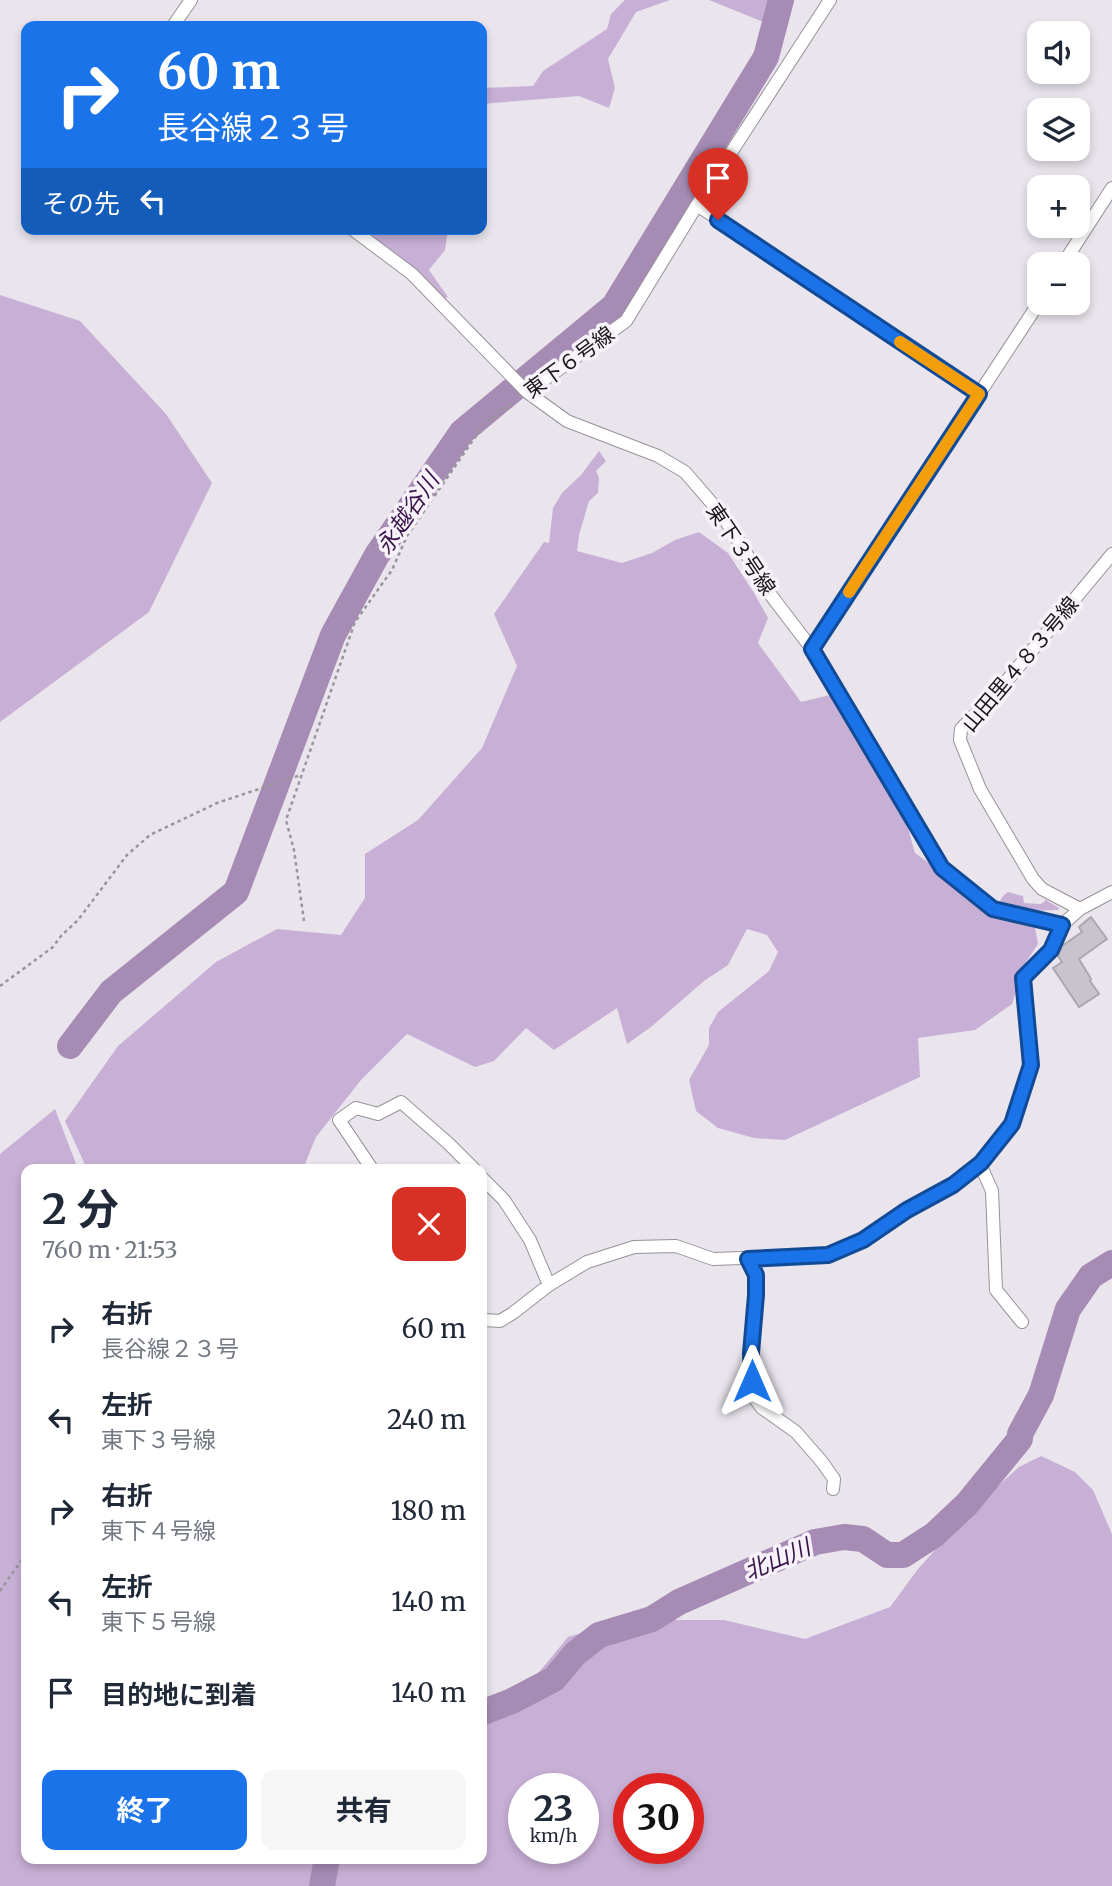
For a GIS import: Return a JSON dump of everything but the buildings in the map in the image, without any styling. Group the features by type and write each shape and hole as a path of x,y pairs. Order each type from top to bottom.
{"street":[{"path":"176,21 191,0"},
{"name":"東下６号線","path":"527,391 626,321 697,205 830,0"},
{"path":"1071,252 1112,188"},
{"path":"697,205 979,394"},
{"name":"東下３号線","path":"360,235 412,274 527,391 567,421 658,456 685,472 722,515 764,584 812,649 942,868 993,909 1062,925"},
{"path":"812,649 1031,315"},
{"name":"山田里４８３号線","path":"1080,909 1042,889 1033,879 980,789 960,740 961,729 999,690 1112,554"},
{"path":"487,1320 500,1321 549,1285 587,1262 634,1247 676,1246 713,1259 828,1255 863,1240 907,1210 953,1185 980,1164 1012,1124 1031,1065 1023,978 1051,950 1062,925 1080,909 1112,892"},
{"path":"369,1164 339,1120 356,1108 378,1114 401,1102 469,1164"},
{"path":"980,1164 992,1191 996,1290 1022,1322"},
{"path":"487,1183 504,1200 530,1240 549,1285"},
{"path":"748,1259 756,1275 751,1353 755,1399 762,1408 796,1432 811,1448 834,1479 832,1489"}],"path":[{"name":"東下６号線","path":"304,921 294,850 286,820 355,622 391,570 407,536 488,421 527,391"},
{"path":"0,986 53,947 78,920 127,855 150,835 216,803 301,775"},
{"path":"0,1591 21,1561"}],"shaded area":[{"path":"625,0 670,0 636,12 608,59 615,88 609,108 579,96 487,104 487,88 533,86 543,71 607,29 611,14"},
{"path":"709,0 778,0 771,25"},
{"path":"370,235 447,235 445,250 429,270 448,297 443,299"},
{"path":"0,295 80,321 166,414 212,483 149,612 0,722"},
{"path":"599,451 606,461 596,471 599,478 598,493 589,501 577,551 622,563 699,532 728,553 768,618 758,643 801,702 830,695 906,821 915,853 1007,919 1035,928 1038,944 1024,965 1012,1004 975,1030 918,1038 920,1077 785,1140 754,1138 718,1128 696,1111 689,1080 709,1045 709,1028 718,1012 769,971 778,952 767,935 747,929 728,965 704,981 627,1044 617,1008 554,1050 526,1028 494,1061 475,1067 407,1034 361,1080 316,1137 305,1164 85,1164 65,1121 118,1046 216,962 277,929 341,935 365,898 365,854 418,820 482,748 517,666 494,614 544,542 549,543 553,508 562,493 581,475"},
{"path":"1008,892 1023,896 1024,903 1041,904 1046,900 1059,908 1027,911 1008,909 1000,901"},
{"path":"55,1109 76,1164 21,1164 21,1864 487,1864 487,1709 510,1711 568,1637 625,1620 724,1620 805,1639 890,1607 918,1569 969,1512 1019,1467 1041,1456 1075,1472 1093,1490 1112,1534 1112,1886 0,1886 0,1154"}],"waterway":[{"name":"永越谷川","path":"70,1046 111,992 236,892 333,635 377,555 462,432 614,306 766,57 781,0"},
{"name":"北山川","path":"487,1711 554,1679 575,1654 599,1635 652,1619 679,1602 815,1542 844,1537 863,1539 887,1555 903,1555 934,1535 967,1504 1020,1439 1020,1434 1041,1395 1068,1309 1091,1276 1112,1263"},
{"name":"北山川","path":"322,1886 326,1864"}],"slow traffic":[{"path":"849,592 979,394 900,342"}],"route":[{"path":"718,220 979,394 812,649 942,868 993,909 1062,925 1051,950 1023,978 1031,1065 1012,1124 981,1163 953,1185 907,1210 863,1240 828,1255 748,1259 756,1275 752,1381"}]}
